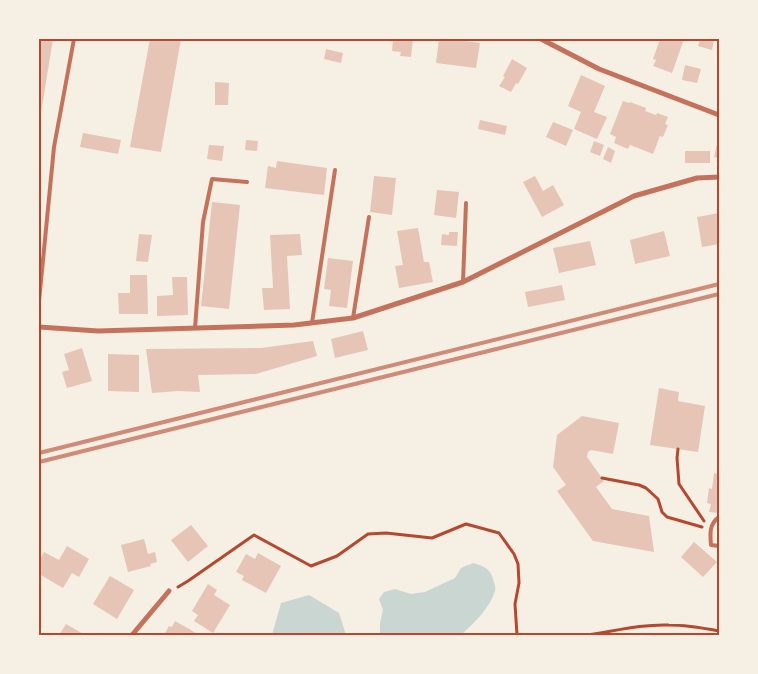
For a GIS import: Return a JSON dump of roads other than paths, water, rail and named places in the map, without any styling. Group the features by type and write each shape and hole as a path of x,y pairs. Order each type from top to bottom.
{"street":[{"path":"541,39 599,69 719,116"},
{"path":"39,327 98,331 294,325 353,318 463,282 634,196 697,178 719,177"},
{"path":"132,635 169,591"}],"lane":[{"path":"39,301 54,147 74,39"},
{"path":"312,323 335,170"},
{"path":"195,328 204,222 212,179 247,182"},
{"path":"463,282 466,203"},
{"path":"353,318 369,217"},
{"path":"719,517 710,530 711,544 719,546"}],"railway":[{"path":"39,453 719,284"},
{"path":"39,462 719,294"}]}
